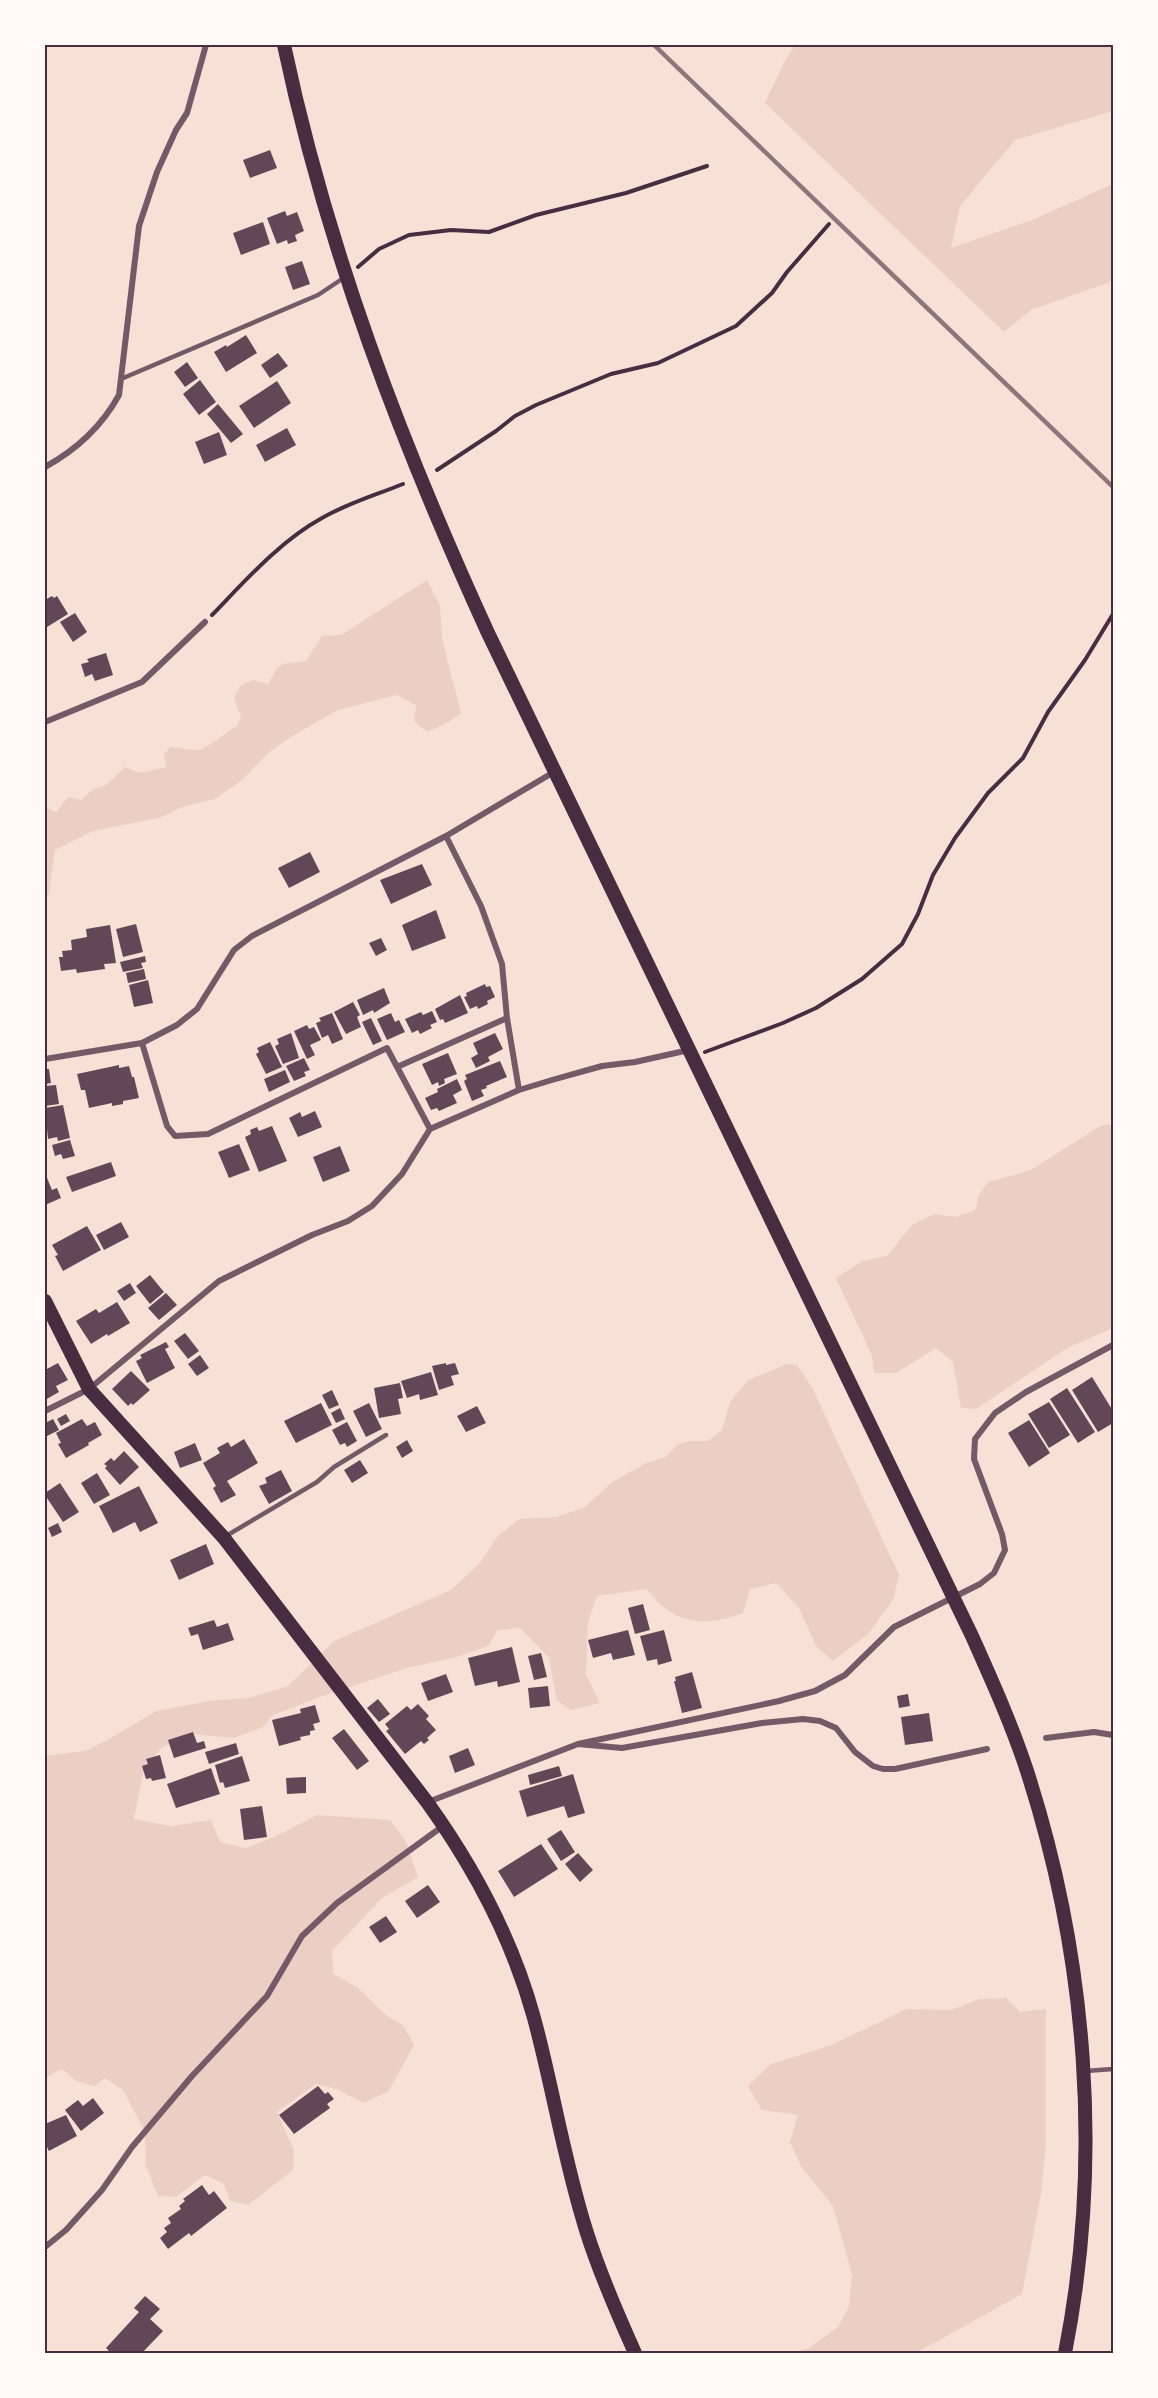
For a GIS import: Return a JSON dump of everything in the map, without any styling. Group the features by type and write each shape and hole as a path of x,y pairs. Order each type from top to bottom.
{"main road":[{"path":"284,45 322,197 345,277 376,365 441,529 555,771 954,1599 1009,1721 1043,1825 1069,1942 1080,2024 1085,2169 1076,2283 1065,2353"},
{"path":"45,1301 89,1389 224,1538 427,1802 475,1879 498,1923 533,2016 586,2230 613,2303 635,2353"}],"street":[{"path":"45,467 60,459 82,441 108,415 119,395 139,226 157,172 176,130 187,113 206,45"},
{"path":"45,722 142,682 206,622"},
{"path":"45,1059 142,1043 177,1025 197,1010 234,951 252,936 446,836 555,771"},
{"path":"446,836 481,906 502,964 507,1018 519,1090"},
{"path":"397,1067 507,1018"},
{"path":"142,1043 167,1126 175,1136 208,1134 387,1048 430,1130"},
{"path":"45,1411 89,1389 219,1281 312,1235 348,1221 372,1206 402,1174 430,1130 519,1090 602,1066 691,1053"},
{"path":"427,1802 578,1744 779,1701 815,1691 845,1675 894,1627 954,1599 994,1573 1005,1550 1002,1534 974,1459 975,1439 995,1413 1026,1392 1113,1345"},
{"path":"578,1744 622,1748 762,1723 803,1719 820,1721 836,1728 863,1760 883,1769 896,1769 987,1749"},
{"path":"1046,1738 1095,1732 1113,1735"},
{"path":"45,2247 66,2230 102,2190 154,2120 267,1995 302,1936 337,1903 443,1825"}],"lane":[{"path":"121,379 318,295 345,277"},
{"path":"224,1538 317,1482 334,1467 386,1435"},
{"path":"1083,2071 1113,2069"}],"path":[{"path":"345,277 379,249 410,235 451,230 489,232 536,215 626,193 671,176 707,166"},
{"path":"436,470 526,410 611,374 658,363 736,326 772,293 787,272 829,224"},
{"path":"206,622 252,574 295,536 321,518 347,505 403,484"},
{"path":"691,1053 783,1023 816,1008 862,979 902,944 918,914 933,875 955,838 988,794 1023,758 1048,712 1085,660 1113,614"}],"shaded area":[{"path":"795,45 1113,45 1113,111 1015,140 960,206 951,248 1032,220 1113,184 1113,281 1031,310 1004,332 765,103 784,62"},
{"path":"427,580 440,605 442,639 461,713 449,722 427,732 414,721 416,705 396,695 338,710 292,736 268,753 242,780 215,799 185,806 159,818 93,831 55,850 49,894 45,896 45,807 56,812 68,797 81,800 92,790 106,785 125,767 140,773 166,767 164,755 170,747 195,750 211,744 237,726 241,717 234,698 240,686 253,680 269,684 275,671 282,665 306,661 322,636 341,635"},
{"path":"1113,1124 1113,1328 1067,1348 976,1409 961,1408 953,1362 936,1348 896,1373 874,1373 872,1356 836,1278 862,1261 887,1256 912,1225 934,1214 956,1217 975,1210 979,1195 988,1182 1031,1170 1100,1126"},
{"path":"787,1364 797,1365 813,1389 899,1575 893,1600 868,1634 833,1661 816,1646 799,1608 776,1583 750,1589 743,1613 729,1618 703,1621 690,1620 667,1610 647,1589 597,1596 588,1622 586,1674 600,1703 571,1710 557,1701 549,1658 520,1628 498,1630 488,1646 457,1657 407,1668 320,1697 273,1715 263,1727 234,1738 191,1734 161,1748 143,1773 134,1819 171,1826 211,1820 220,1842 246,1848 274,1837 317,1815 390,1820 406,1842 418,1877 382,1898 332,1951 333,1974 357,1987 386,2015 403,2025 414,2045 388,2092 363,2103 337,2089 316,2084 277,2112 294,2151 293,2170 248,2205 230,2201 224,2184 205,2175 176,2197 158,2196 146,2166 145,2132 123,2090 105,2078 95,2086 76,2081 62,2069 45,2078 45,1756 85,1751 156,1711 209,1701 249,1698 288,1686 334,1641 451,1590 480,1563 497,1537 519,1519 557,1517 585,1507 611,1483 646,1463 666,1457 677,1445 690,1441 708,1441 722,1430 730,1402 748,1380"},
{"path":"1006,1998 1020,2012 1046,2009 1046,2143 1041,2194 1022,2294 916,2353 793,2353 809,2348 838,2327 849,2306 852,2275 833,2206 802,2168 790,2142 798,2115 762,2110 748,2086 771,2064 829,2046 907,2009 951,2010 979,1999"}],"building":[{"path":"270,150 277,168 250,178 243,160"},
{"path":"285,211 287,216 297,212 304,231 295,235 297,241 288,244 287,240 277,244 267,218"},
{"path":"263,222 270,244 241,255 233,233"},
{"path":"302,261 310,284 293,290 285,267"},
{"path":"246,335 257,353 226,372 214,352"},
{"path":"278,353 288,366 270,378 261,365"},
{"path":"187,362 198,378 185,387 174,372"},
{"path":"200,380 216,402 199,415 183,394"},
{"path":"277,381 291,403 254,428 239,406"},
{"path":"218,404 243,434 231,443 207,414"},
{"path":"287,428 296,445 265,462 256,445"},
{"path":"219,432 227,455 204,464 195,442"},
{"path":"52,596 54,598 57,596 68,614 47,627 45,600"},
{"path":"75,613 87,632 73,642 60,622"},
{"path":"106,653 113,675 95,681 92,674 85,677 81,664 89,662 87,659"},
{"path":"310,852 320,872 289,888 278,868"},
{"path":"422,864 432,885 391,904 380,880"},
{"path":"436,910 446,938 412,951 402,925"},
{"path":"136,924 143,952 123,957 116,929"},
{"path":"110,925 116,963 104,964 105,969 77,973 76,969 61,971 59,957 63,957 62,951 72,950 71,940 87,937 86,929"},
{"path":"381,938 387,950 376,956 369,943"},
{"path":"145,956 146,962 141,963 143,968 123,972 120,962"},
{"path":"144,969 146,979 128,983 126,973"},
{"path":"148,980 153,1003 134,1007 129,985"},
{"path":"485,984 486,987 490,986 495,997 478,1009 477,1006 470,1009 464,997 467,996 466,993"},
{"path":"384,988 390,1003 374,1013 373,1010 363,1015 357,1000"},
{"path":"460,995 468,1013 445,1023 443,1019 440,1020 435,1009"},
{"path":"353,1002 360,1015 357,1017 361,1027 346,1034 334,1012"},
{"path":"432,1011 437,1022 430,1025 432,1028 420,1034 418,1030 412,1033 405,1019 421,1012 423,1015"},
{"path":"332,1013 343,1039 332,1044 328,1035 322,1038 316,1023 321,1021 319,1018"},
{"path":"391,1013 395,1022 399,1020 405,1032 387,1040 377,1019"},
{"path":"371,1018 382,1041 373,1045 362,1022"},
{"path":"307,1025 309,1029 314,1027 321,1040 310,1045 315,1055 307,1059 294,1031"},
{"path":"291,1033 299,1058 283,1064 275,1046 279,1044 277,1039"},
{"path":"495,1033 503,1049 488,1057 490,1061 476,1068 471,1058 478,1054 473,1043"},
{"path":"270,1042 282,1067 266,1074 256,1054 259,1052 257,1048"},
{"path":"448,1053 457,1074 444,1079 445,1083 439,1086 438,1082 432,1085 422,1064"},
{"path":"304,1058 310,1070 304,1072 306,1076 294,1081 286,1066"},
{"path":"500,1061 507,1077 486,1086 487,1088 481,1090 484,1096 472,1101 464,1081 467,1079 465,1075"},
{"path":"119,1065 119,1068 129,1066 139,1098 123,1101 123,1104 112,1106 112,1103 89,1108 85,1090 81,1090 77,1074"},
{"path":"45,1069 49,1069 51,1083 45,1084"},
{"path":"285,1070 290,1082 269,1092 264,1079"},
{"path":"457,1079 462,1090 453,1095 457,1103 439,1111 437,1108 431,1110 425,1098"},
{"path":"56,1085 59,1104 45,1106 45,1086"},
{"path":"63,1105 70,1138 58,1141 57,1137 48,1139 45,1108"},
{"path":"315,1111 322,1127 298,1137 289,1118 300,1112 302,1117"},
{"path":"272,1126 287,1161 259,1172 245,1137 251,1134 250,1130 257,1127 259,1131"},
{"path":"70,1140 75,1156 63,1159 61,1154 55,1156 52,1145"},
{"path":"239,1144 250,1170 229,1178 218,1152"},
{"path":"340,1146 350,1171 323,1182 313,1157"},
{"path":"111,1162 116,1176 72,1192 66,1177"},
{"path":"45,1173 52,1190 57,1188 61,1198 45,1205"},
{"path":"121,1222 129,1237 104,1250 96,1235"},
{"path":"87,1226 101,1250 63,1271 52,1245"},
{"path":"150,1275 164,1292 150,1304 136,1286"},
{"path":"130,1283 136,1293 124,1301 117,1291"},
{"path":"166,1293 177,1305 159,1320 148,1308"},
{"path":"117,1302 130,1323 91,1344 76,1321 96,1309 99,1313"},
{"path":"185,1333 199,1351 188,1359 174,1341"},
{"path":"166,1342 169,1347 165,1349 175,1368 147,1383 136,1361 142,1358 140,1355"},
{"path":"200,1355 209,1368 197,1376 188,1364"},
{"path":"58,1363 68,1380 56,1386 59,1392 45,1400 45,1370"},
{"path":"446,1363 446,1365 455,1363 459,1374 451,1376 454,1385 439,1390 432,1366"},
{"path":"131,1371 150,1390 133,1405 131,1403 128,1406 112,1389"},
{"path":"431,1372 438,1395 420,1400 419,1394 407,1398 401,1381"},
{"path":"1092,1377 1113,1411 1113,1423 1098,1432 1072,1390"},
{"path":"400,1383 403,1398 398,1399 401,1414 379,1418 374,1388"},
{"path":"1067,1388 1095,1432 1078,1443 1050,1399"},
{"path":"332,1390 339,1405 329,1409 322,1395"},
{"path":"1049,1402 1070,1435 1049,1448 1028,1414"},
{"path":"321,1403 332,1425 296,1443 284,1421"},
{"path":"369,1403 382,1429 366,1437 353,1411"},
{"path":"477,1406 486,1423 466,1432 457,1416"},
{"path":"340,1408 345,1419 336,1423 331,1413"},
{"path":"66,1414 70,1421 61,1426 57,1419"},
{"path":"53,1419 59,1430 45,1437 45,1423"},
{"path":"82,1419 87,1426 95,1422 102,1435 66,1458 58,1444 61,1443 56,1433"},
{"path":"1029,1420 1050,1453 1029,1467 1008,1433"},
{"path":"347,1422 357,1441 347,1447 345,1443 340,1445 332,1430"},
{"path":"244,1439 258,1463 227,1481 236,1495 221,1503 213,1488 216,1486 203,1463 220,1453 217,1448 228,1442 231,1447"},
{"path":"407,1440 413,1451 402,1458 396,1447"},
{"path":"195,1443 202,1460 180,1468 174,1452"},
{"path":"124,1451 139,1467 120,1485 104,1464 111,1458 114,1461"},
{"path":"360,1460 368,1473 352,1483 344,1470"},
{"path":"281,1470 292,1491 269,1504 259,1486 267,1483 265,1478"},
{"path":"97,1473 110,1495 94,1504 81,1483"},
{"path":"60,1483 79,1512 63,1522 45,1495"},
{"path":"139,1486 158,1523 140,1532 135,1522 113,1533 99,1506"},
{"path":"58,1523 62,1532 52,1537 48,1528"},
{"path":"206,1544 214,1564 179,1580 170,1560"},
{"path":"643,1604 650,1630 635,1634 628,1608"},
{"path":"214,1620 217,1627 228,1623 234,1640 203,1650 198,1634 191,1636 188,1628"},
{"path":"628,1630 635,1655 613,1660 611,1653 593,1658 588,1640"},
{"path":"664,1630 672,1661 658,1665 657,1659 647,1661 640,1636"},
{"path":"512,1647 520,1682 498,1687 497,1681 475,1686 468,1658"},
{"path":"541,1653 547,1677 534,1680 528,1656"},
{"path":"692,1672 702,1708 682,1713 674,1681 676,1681 675,1677"},
{"path":"446,1674 453,1692 428,1701 421,1683"},
{"path":"548,1686 550,1706 530,1708 528,1688"},
{"path":"908,1694 910,1706 899,1708 897,1696"},
{"path":"378,1699 390,1714 379,1722 367,1708"},
{"path":"418,1704 429,1716 426,1719 436,1730 424,1744 421,1741 405,1754 386,1731 389,1729 385,1724 407,1706 411,1710"},
{"path":"315,1705 320,1722 313,1724 315,1730 310,1731 310,1735 300,1737 301,1740 279,1746 272,1720 301,1713 300,1709"},
{"path":"929,1713 933,1741 905,1745 901,1717"},
{"path":"344,1729 369,1761 357,1770 332,1738"},
{"path":"193,1732 197,1743 204,1741 206,1748 174,1758 168,1740"},
{"path":"236,1743 239,1754 209,1764 205,1752"},
{"path":"468,1748 475,1765 455,1773 449,1756"},
{"path":"160,1755 166,1778 152,1781 151,1778 146,1779 142,1766 148,1764 146,1759"},
{"path":"242,1756 250,1781 225,1788 223,1782 220,1783 215,1765"},
{"path":"559,1766 562,1776 530,1785 528,1775"},
{"path":"211,1768 220,1794 176,1808 167,1784"},
{"path":"573,1774 585,1813 568,1818 564,1806 527,1817 519,1791"},
{"path":"306,1777 306,1793 287,1794 286,1778"},
{"path":"262,1806 267,1837 244,1840 240,1809"},
{"path":"561,1830 575,1852 561,1861 547,1839"},
{"path":"541,1844 558,1869 514,1897 498,1871"},
{"path":"578,1853 593,1870 580,1882 565,1864"},
{"path":"428,1885 440,1902 417,1918 405,1901"},
{"path":"386,1916 397,1932 380,1943 369,1927"},
{"path":"318,2086 334,2099 327,2104 330,2108 294,2134 279,2115"},
{"path":"93,2098 104,2113 81,2131 65,2110 78,2100 83,2106"},
{"path":"66,2115 77,2136 49,2151 45,2143 45,2124"},
{"path":"202,2185 209,2195 214,2191 227,2208 191,2236 189,2233 168,2249 160,2238 167,2232 164,2228 171,2223 168,2218 181,2209 179,2206 185,2201 183,2199"},
{"path":"145,2296 160,2309 150,2319 163,2331 142,2353 111,2353 106,2348 139,2312 134,2308"}],"railway":[{"path":"654,45 1113,487"}]}
